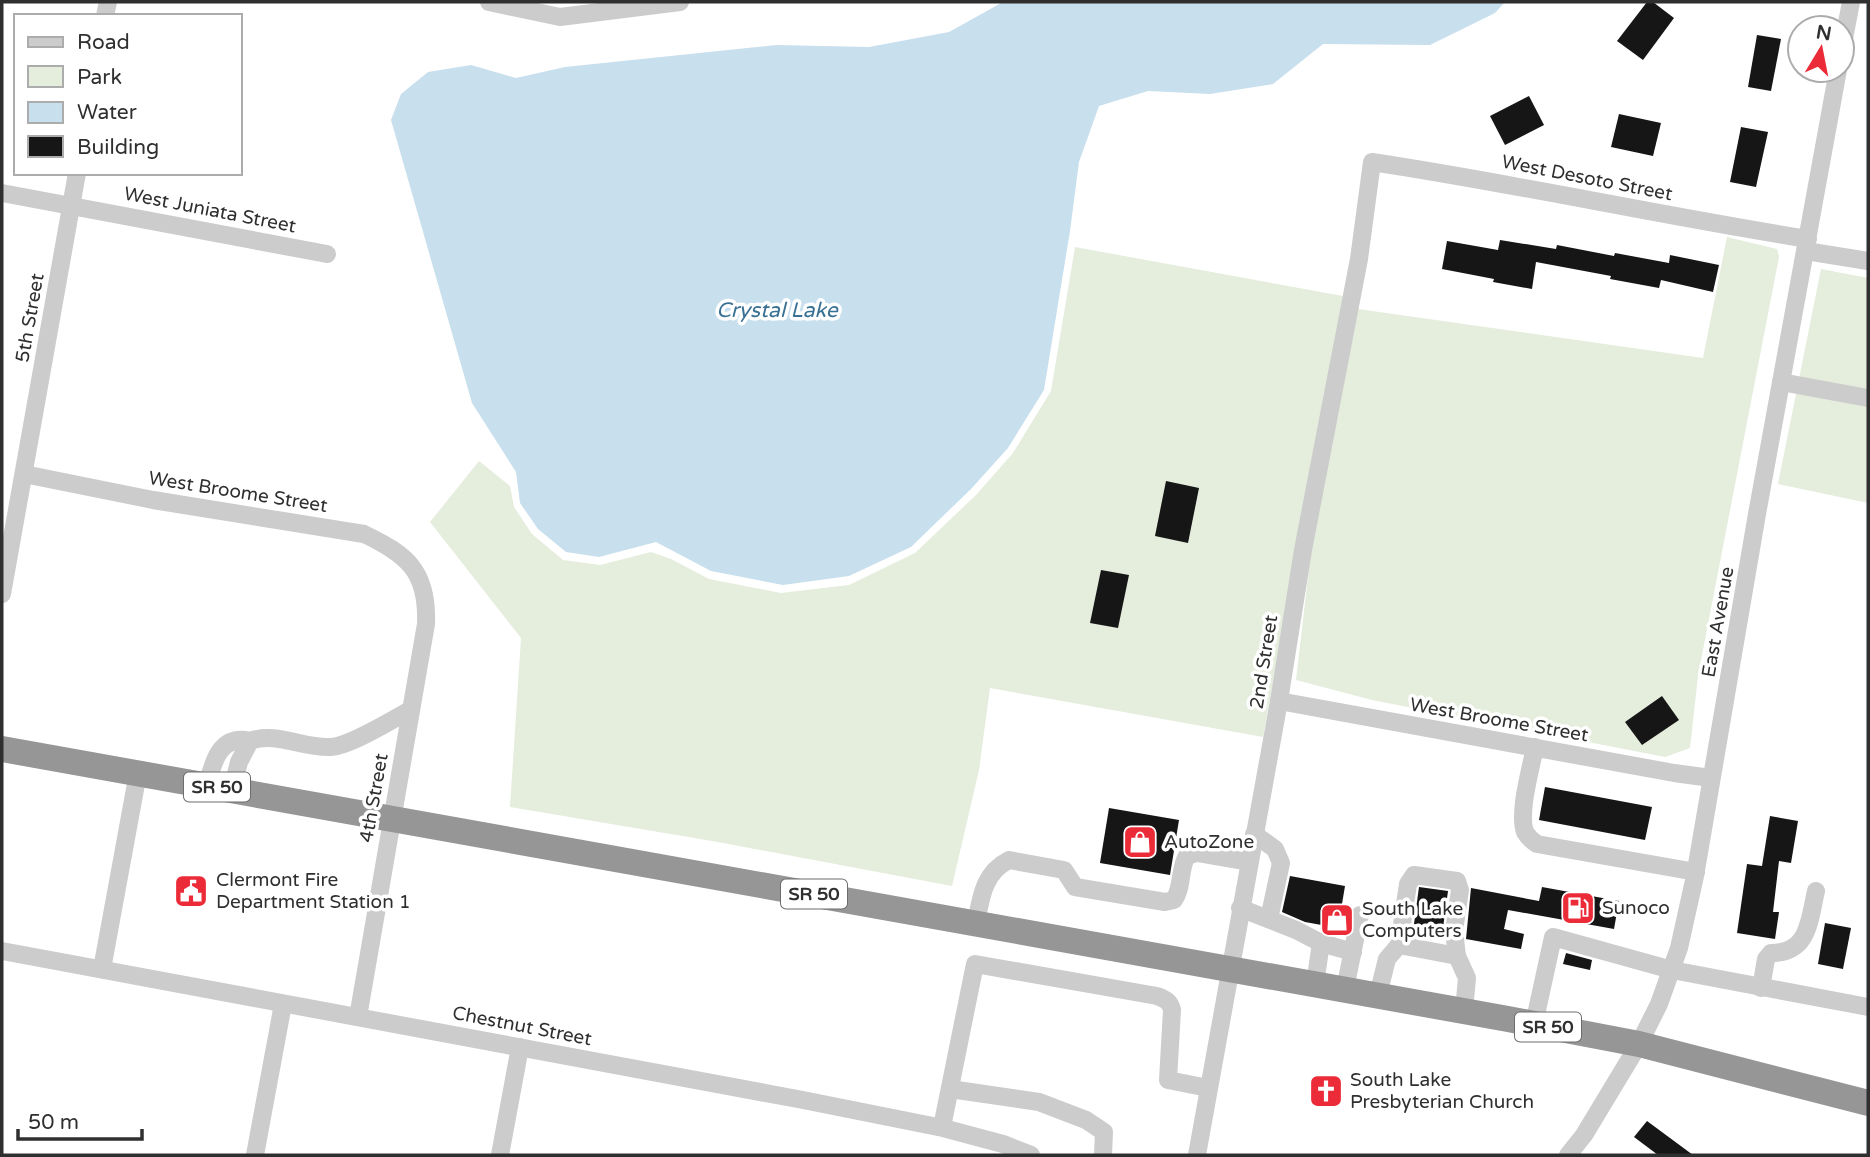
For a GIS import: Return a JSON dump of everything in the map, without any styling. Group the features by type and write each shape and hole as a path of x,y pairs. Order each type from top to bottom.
{"highway":[{"name":"SR 50","path":"2,749 1535,1024 1639,1044 1868,1103"}],"street":[{"path":"489,2 538,7 560,17 680,2"},
{"name":"East Avenue","path":"1568,1155 1590,1125 1639,1044 1672,970 1696,872 1836,84"},
{"name":"West Desoto Street","path":"1370,176 1372,162 1466,176 1715,224 1807,245"},
{"name":"5th Street","path":"2,594 77,175"},
{"name":"2nd Street","path":"1196,1155 1279,701 1303,550 1359,259 1370,176"},
{"name":"West Juniata Street","path":"2,193 327,254"},
{"path":"1807,245 1868,261"},
{"path":"1781,382 1868,398"},
{"name":"West Broome Street","path":"24,474 153,500 364,534 389,546 407,560 424,587"},
{"name":"4th Street","path":"358,1017 426,624 424,587"},
{"name":"West Broome Street","path":"1279,701 1712,778"},
{"path":"220,787 213,761 223,746 241,739 250,741 264,738 332,747 360,737 410,710"},
{"path":"220,787 239,762 250,741"},
{"path":"1535,747 1524,808 1525,832 1530,839 1537,844 1696,872"},
{"path":"102,969 138,773"},
{"path":"1254,834 1275,849 1281,863 1269,919"},
{"path":"976,923 983,890 992,871 1009,860 1064,870 1075,887 1165,902 1174,900 1178,893 1187,856 1197,853 1249,862"},
{"path":"1378,996 1387,960 1399,945 1408,884 1414,874 1457,881 1460,890 1454,930 1457,956 1467,978 1464,1011"},
{"path":"1761,988 1766,959 1771,953 1784,953 1795,948 1807,931 1816,891"},
{"path":"1240,908 1321,943 1353,952"},
{"path":"1345,989 1360,915"},
{"path":"1535,1024 1553,936 1672,970 1868,1007"},
{"path":"1315,984 1321,943"},
{"path":"1399,945 1457,956"},
{"name":"Chestnut Street","path":"2,951 942,1127 1031,1155"},
{"path":"942,1127 975,964 1166,999 1172,1010 1168,1080 1208,1088"},
{"path":"255,1155 283,1004"},
{"path":"500,1155 520,1047"},
{"path":"950,1089 1039,1102 1086,1120 1104,1132 1103,1155"}],"green space":[{"path":"1727,237 1777,249 1779,257 1698,676 1690,748 1665,757 1372,700 1296,680 1311,551 1358,309 1703,358"},
{"path":"1075,247 1343,296 1263,737 990,688 979,770 952,886 718,842 510,807 521,638 430,522 479,461 510,486 514,507 532,534 563,560 600,565 651,552 709,579 781,593 849,585 915,553 976,495 1013,453 1051,391"},
{"path":"1821,269 1868,278 1868,503 1778,484"}],"water":[{"name":"Crystal Lake","path":"1003,2 1505,2 1495,13 1430,45 1323,44 1273,84 1210,94 1148,91 1099,106 1079,162 1044,390 1008,448 971,489 911,547 849,576 783,585 711,571 656,542 599,557 566,552 538,529 520,503 516,472 472,403 391,120 401,94 428,72 471,65 516,78 565,67 777,45 869,47 949,32"}],"building":[{"path":"1647,2 1653,2 1674,18 1643,60 1617,41"},
{"path":"1757,35 1781,39 1771,91 1748,87"},
{"path":"1529,96 1544,125 1505,145 1490,116"},
{"path":"1619,114 1661,123 1653,156 1611,147"},
{"path":"1741,127 1768,132 1756,187 1730,182"},
{"path":"1500,240 1556,249 1557,245 1669,263 1670,255 1719,265 1713,292 1661,280 1659,288 1536,262 1532,289 1442,269 1447,241 1498,250"},
{"path":"1166,481 1199,488 1188,543 1155,536"},
{"path":"1101,570 1129,575 1118,628 1090,623"},
{"path":"1662,696 1679,720 1642,745 1625,722"},
{"path":"1545,787 1652,807 1645,840 1539,820"},
{"name":"AutoZone","path":"1109,808 1179,820 1170,875 1100,863"},
{"path":"1770,816 1798,821 1791,863 1779,861 1773,912 1779,912 1775,939 1737,933 1747,864 1762,866"},
{"path":"1290,876 1345,886 1338,928 1305,922 1282,912"},
{"path":"1419,887 1448,891 1443,928 1414,924"},
{"path":"1542,887 1619,901 1614,929 1508,910 1504,929 1524,934 1521,949 1466,939 1471,888 1539,901"},
{"path":"1825,923 1851,928 1843,969 1818,964"},
{"path":"1566,953 1592,960 1590,970 1563,964"},
{"path":"1647,1121 1693,1155 1658,1155 1634,1137"}],"place":[{"name":"AutoZone","path":"1140,842"},
{"name":"Clermont Fire Department Station 1","path":"191,891"},
{"name":"Sunoco","path":"1578,908"},
{"name":"South Lake Computers","path":"1337,920"},
{"name":"South Lake Presbyterian Church","path":"1326,1091"}]}
